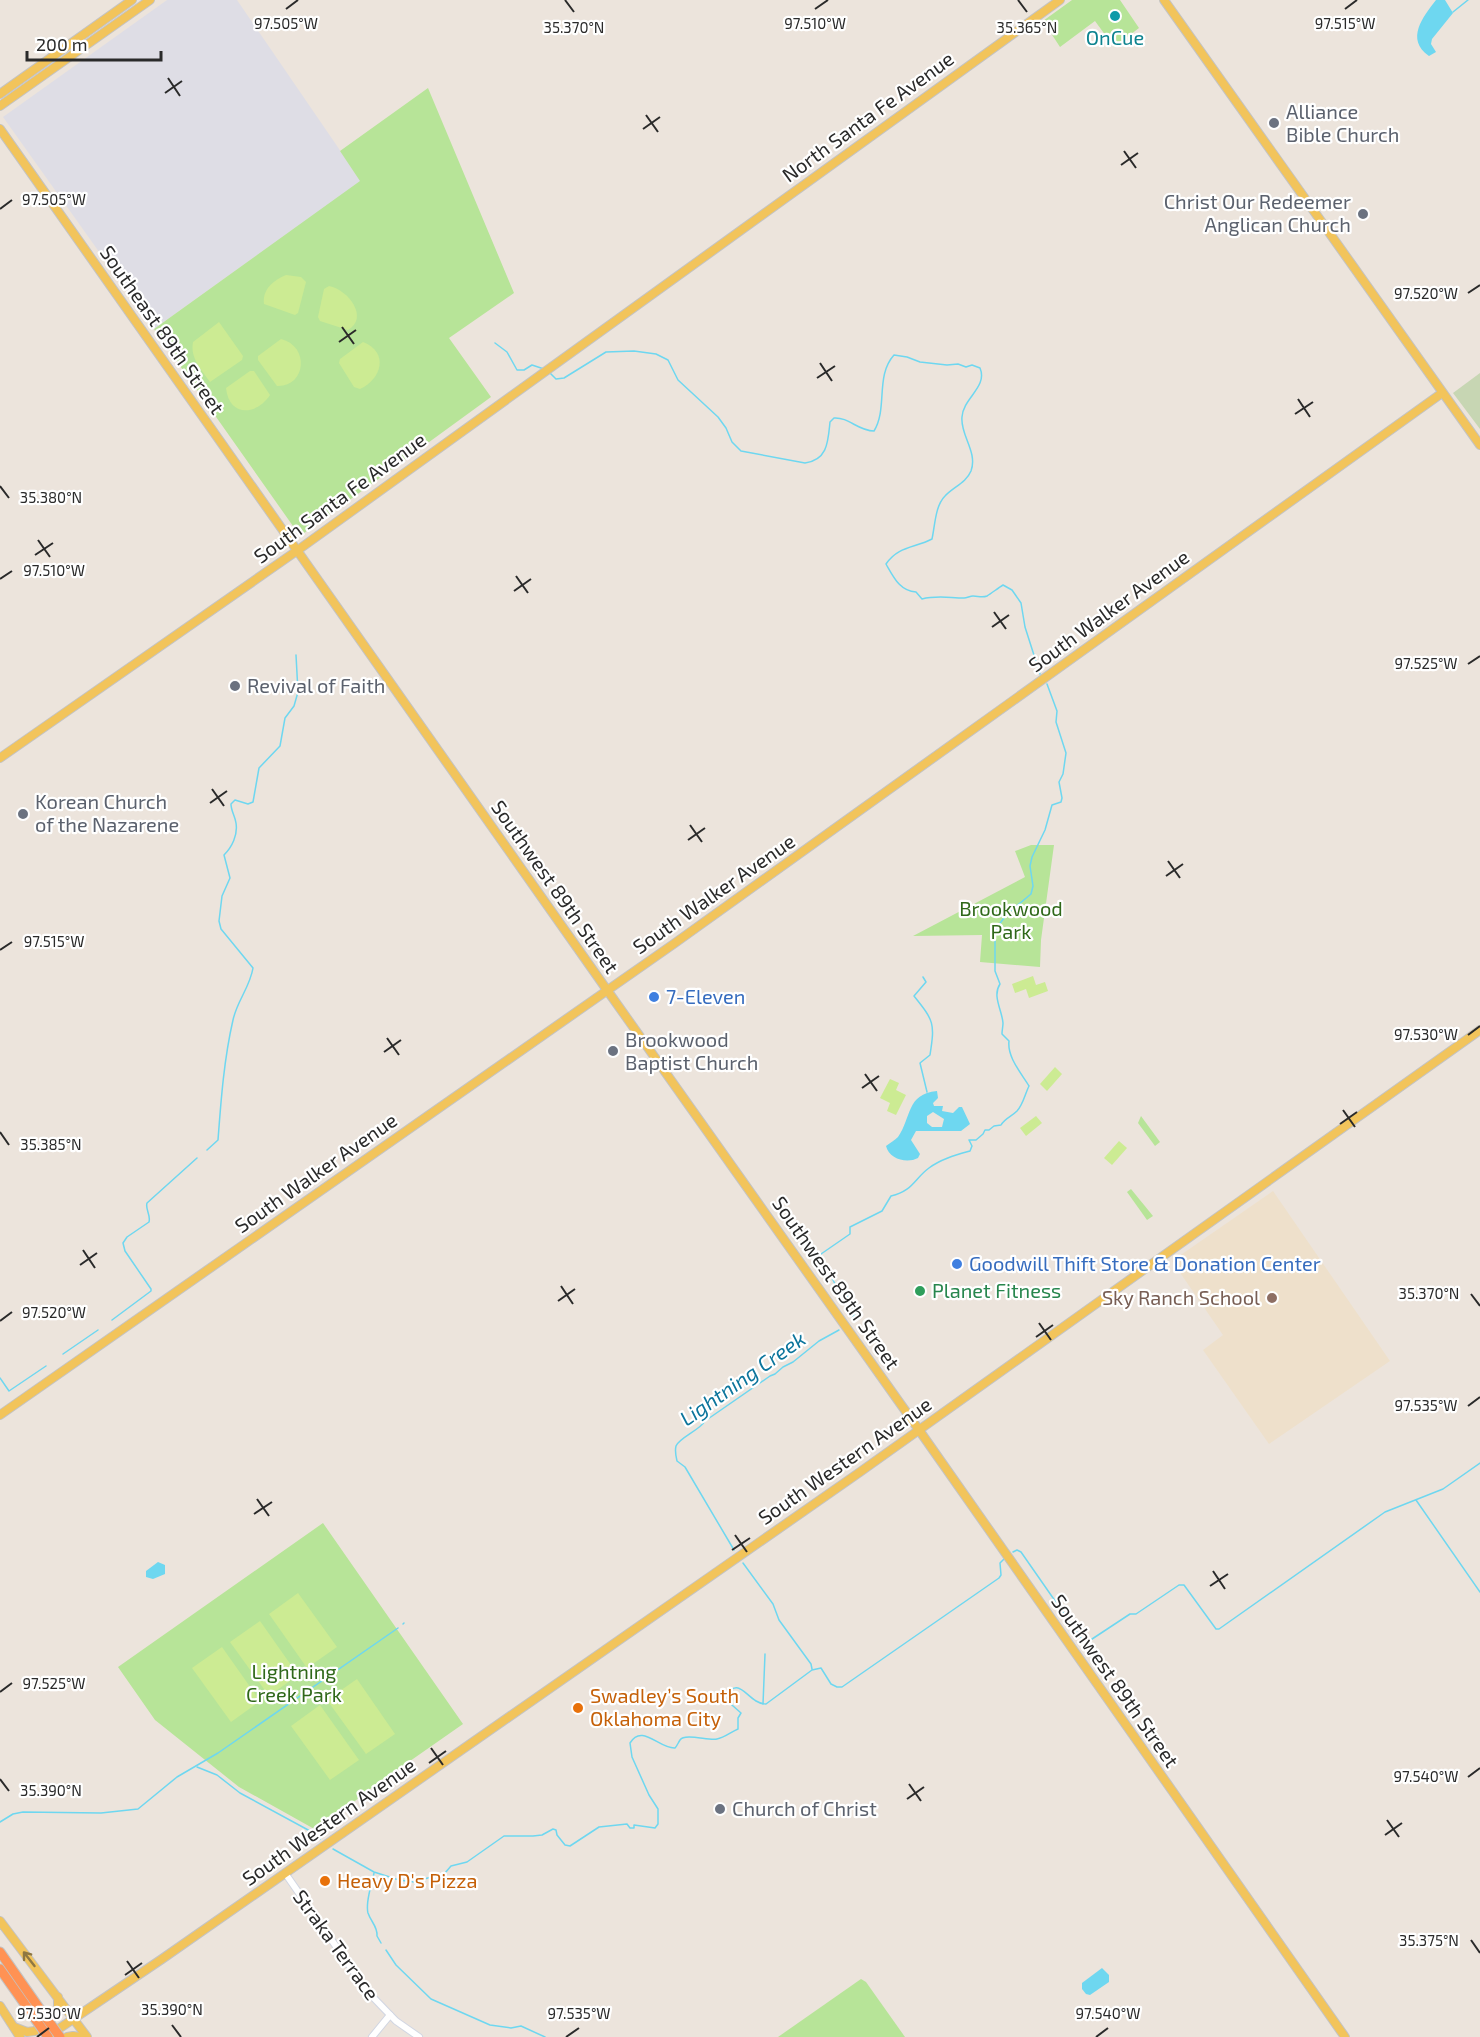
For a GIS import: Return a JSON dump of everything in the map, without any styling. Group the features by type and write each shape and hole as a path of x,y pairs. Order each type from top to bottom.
{"highway":[{"path":"0,1952 40,2017 47,2037"},
{"path":"0,1969 60,2037"}],"main road":[{"path":"0,94 132,0"},
{"path":"0,106 150,0"},
{"name":"North Santa Fe Avenue","path":"696,262 1060,0"},
{"path":"1164,0 1480,446"},
{"name":"Southeast 89th Street","path":"0,129 298,550"},
{"name":"South Santa Fe Avenue","path":"0,758 298,550 696,262"},
{"name":"South Walker Avenue","path":"0,1415 607,990 1442,393"},
{"name":"Southwest 89th Street","path":"298,550 1345,2037"},
{"name":"South Western Avenue","path":"47,2037 919,1430 1480,1030"},
{"path":"0,1921 87,2037"},
{"path":"14,2027 27,2032 35,2031 57,2013 58,1997"},
{"path":"0,2006 20,2037"},
{"path":"67,2037 80,2037"}],"street":[{"name":"Straka Terrace","path":"285,1873 363,1985 390,2015 418,2037"},
{"path":"372,2037 390,2015"}],"shaded area":[{"path":"167,0 237,0 361,181 154,329 3,117"},
{"name":"Sky Ranch School","path":"1273,1191 1390,1361 1269,1444 1203,1350 1223,1335 1172,1261"}],"green space":[{"path":"1072,0 1120,0 1139,28 1114,47 1095,21 1060,47 1043,21"},
{"path":"428,88 514,293 449,338 491,397 300,536 154,329 360,181 340,151"},
{"path":"286,275 301,277 306,282 298,313 295,315 264,304 265,294 270,286"},
{"path":"329,286 343,293 354,305 357,319 348,330 320,321 318,317 324,289"},
{"path":"219,322 243,356 242,360 210,382 200,368 192,348 193,342"},
{"path":"281,339 297,349 301,366 294,380 287,385 277,386 258,360 258,356"},
{"path":"363,342 377,352 380,366 368,385 360,389 354,387 339,363 340,359"},
{"path":"250,371 254,371 270,395 258,407 244,410 232,404 226,388"},
{"path":"1480,373 1480,429 1453,393"},
{"name":"Brookwood Park","path":"1031,845 1054,845 1041,940 1040,967 980,962 982,935 913,936 1025,877 1015,851"},
{"path":"1033,976 1036,985 1045,982 1048,991 1029,998 1026,989 1015,993 1012,984"},
{"path":"1055,1067 1062,1074 1047,1091 1040,1084"},
{"path":"890,1079 899,1083 896,1090 906,1095 896,1115 887,1111 890,1103 880,1098"},
{"path":"1036,1116 1042,1123 1026,1136 1020,1128"},
{"path":"1141,1116 1160,1142 1155,1146 1138,1123"},
{"path":"1119,1141 1127,1148 1112,1165 1104,1158"},
{"path":"1131,1189 1153,1216 1147,1220 1127,1192"},
{"name":"Lightning Creek Park","path":"323,1523 463,1724 370,1789 331,1820 325,1835 239,1787 155,1720 118,1667"},
{"path":"298,1593 337,1647 307,1668 269,1614"},
{"path":"260,1621 298,1675 269,1696 230,1642"},
{"path":"222,1647 260,1701 231,1722 192,1668"},
{"path":"357,1679 395,1734 366,1754 327,1700"},
{"path":"320,1705 359,1760 330,1780 291,1726"},
{"path":"861,1979 866,1982 905,2037 778,2037"}],"water":[{"path":"1436,0 1445,0 1453,13 1432,39 1431,44 1436,52 1429,56 1418,42 1417,35 1422,21"},
{"path":"937,1091 938,1098 933,1103 934,1106 943,1106 942,1111 953,1113 962,1107 970,1124 961,1131 916,1131 911,1140 920,1154 918,1158 899,1159 891,1154 886,1146 898,1137 915,1102 927,1093","holes":["933,1112 944,1119 942,1127 932,1127 927,1123 927,1116"]},
{"path":"158,1562 165,1565 165,1574 153,1579 146,1577 146,1571"},
{"path":"1102,1968 1109,1975 1109,1982 1090,1995 1086,1994 1082,1989 1082,1983"}],"waterway":[{"path":"1453,12 1468,0"},
{"name":"Lightning Creek","path":"495,343 507,352 517,370 524,370 532,365 544,369"},
{"name":"Lightning Creek","path":"550,373 556,379 564,378 606,352 634,351 656,354 668,360 678,380 718,417 732,442 741,451 805,463 813,461 822,454 827,443 830,422 834,418 874,431 880,412 885,372 894,355 920,362 958,364 966,367 972,365 980,368 981,381 966,404 962,417 962,424 971,450 973,464 971,471 966,479 942,500 937,511 932,539 901,551 886,564 902,586 916,592 922,599 985,597 1003,585 1012,590 1021,603 1025,627 1040,674"},
{"path":"207,1150 218,1140 223,1080 230,1035 235,1013 253,968 221,929 219,921 222,896 230,878 224,855 232,845 236,832 231,804 235,800 248,804 253,802 259,768 280,746 285,718 294,706 298,692 296,655"},
{"name":"Lightning Creek","path":"852,1319 855,1313 849,1298 823,1271 820,1263 821,1254 850,1234 850,1227 882,1211 891,1196 909,1188 929,1168 970,1151 972,1146 969,1140 976,1140 985,1130 1001,1125 1015,1113 1021,1106 1029,1086 1012,1059 1009,1041 1002,1034 1003,1023 997,993 1000,984 995,971 995,934 1007,914 1031,894 1032,857 1045,830 1052,805 1061,802 1062,798 1059,782 1063,774 1066,753 1056,722 1057,711 1047,684"},
{"path":"923,977 926,982 914,996 926,1011 932,1029 930,1055 920,1063 927,1092"},
{"path":"112,1320 151,1291 125,1251 123,1243 127,1237 149,1222 147,1203 197,1158"},
{"path":"63,1354 98,1330"},
{"name":"Lightning Creek","path":"734,1550 685,1467 677,1461 676,1446 705,1421 793,1362 819,1341 839,1330"},
{"path":"0,1378 9,1391 46,1366"},
{"path":"1013,1552 1017,1550 1021,1552 1086,1643 1130,1614 1136,1614 1179,1585 1184,1585 1216,1629 1219,1629 1385,1512 1443,1489 1480,1463"},
{"path":"1416,1500 1480,1592"},
{"name":"Lightning Creek","path":"333,1849 374,1872 414,1882 445,1873 451,1866 467,1862 504,1836 542,1835 553,1829 565,1845 570,1846 599,1827 627,1824 630,1828 634,1828 634,1825 655,1828 658,1824 658,1809 632,1757 630,1743 635,1738 640,1735 645,1736 675,1748 680,1740 687,1737 713,1739 725,1736 738,1729 738,1718 741,1713 724,1698 735,1688 744,1691 759,1703 766,1704 812,1670 821,1668 831,1684 842,1687 999,1578 1000,1563 1004,1559"},
{"name":"Lightning Creek","path":"743,1563 773,1604 779,1620 811,1664 812,1669"},
{"path":"0,1822 13,1814 23,1812 101,1813 138,1809 177,1777 218,1753 398,1628"},
{"path":"763,1704 765,1654"},
{"name":"Lightning Creek","path":"197,1767 217,1775 240,1793 310,1831 320,1839"},
{"path":"374,1873 367,1909 381,1943"},
{"path":"386,1950 396,1965 431,1999 490,2025 511,2028 521,2026 545,2037"}],"place":[{"name":"OnCue","path":"1115,16"},
{"name":"Alliance Bible Church","path":"1274,123"},
{"name":"Christ Our Redeemer Anglican Church","path":"1363,214"},
{"name":"Revival of Faith","path":"235,686"},
{"name":"Korean Church of the Nazarene","path":"23,814"},
{"name":"7-Eleven","path":"654,997"},
{"name":"Brookwood Baptist Church","path":"613,1051"},
{"name":"Goodwill Thift Store & Donation Center","path":"957,1264"},
{"name":"Planet Fitness","path":"920,1291"},
{"name":"Sky Ranch School","path":"1272,1298"},
{"name":"Swadley’s South Oklahoma City","path":"578,1708"},
{"name":"Church of Christ","path":"720,1809"},
{"name":"Heavy D's Pizza","path":"325,1881"}]}
